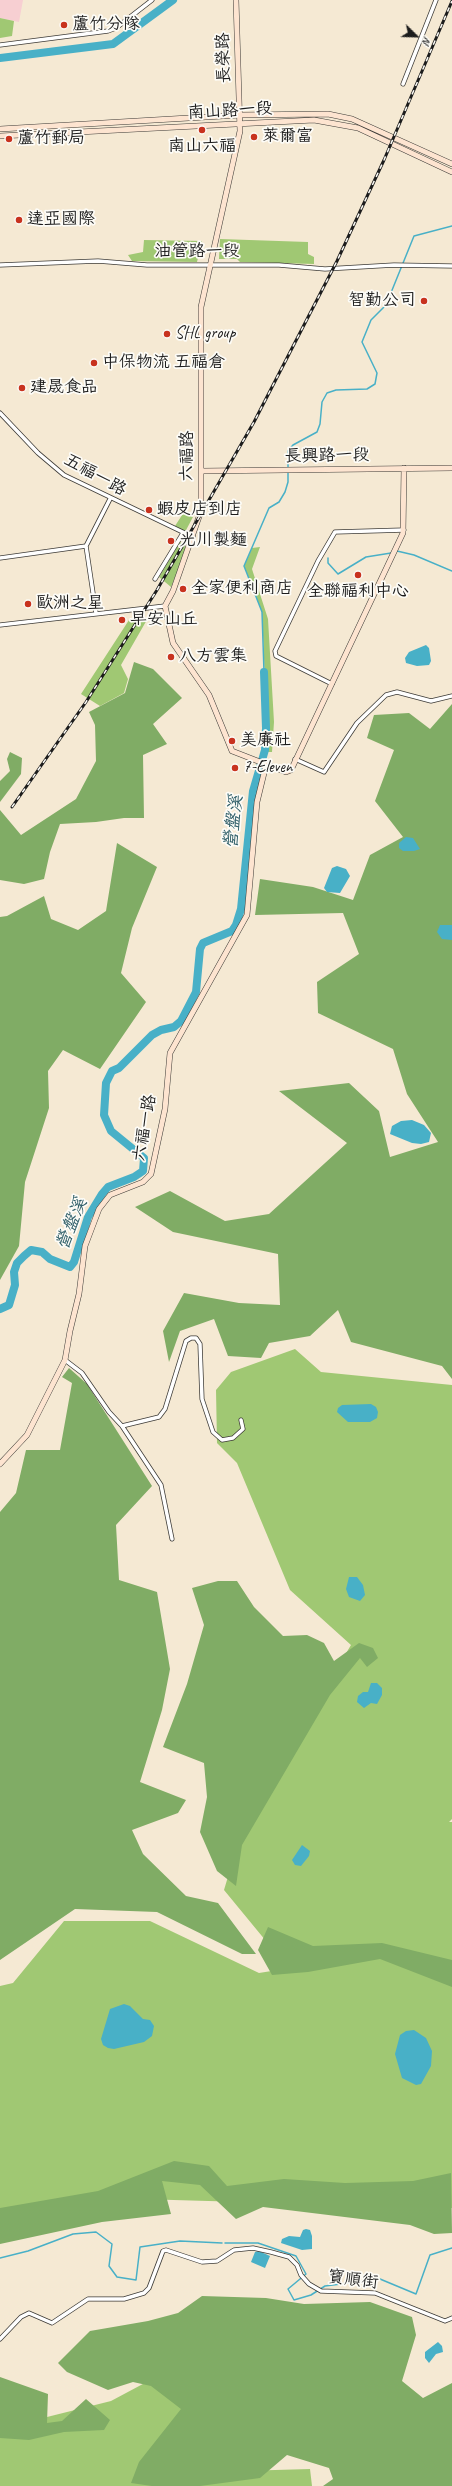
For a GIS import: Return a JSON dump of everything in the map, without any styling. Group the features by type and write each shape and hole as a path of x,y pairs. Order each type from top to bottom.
{"street":[{"path":"0,45 108,31 116,28 152,0"},
{"name":"長榮路","path":"236,0 240,115"},
{"path":"404,84 436,0"},
{"name":"南山路一段","path":"0,128 240,115 328,114 352,118 452,164"},
{"name":"六福路","path":"165,606 173,591 201,511 201,307 240,125 240,115"},
{"name":"南山路一段","path":"0,136 240,125 314,120 348,125 452,172"},
{"name":"油管路一段","path":"0,265 98,261 147,265 279,265 325,269 394,265 452,266"},
{"name":"五福一路","path":"0,413 55,469 110,499 193,537"},
{"path":"0,625 165,606 173,642 209,695 229,748 256,761 286,772 291,770 295,759 298,758 404,530 404,468"},
{"name":"長興路一段","path":"202,472 452,468"},
{"path":"96,613 86,546 110,499"},
{"path":"332,684 276,656 279,644 318,561 334,532 339,530 404,530"},
{"path":"155,579 183,533"},
{"path":"0,558 75,550 86,546"},
{"path":"295,759 324,772 357,723 386,695 397,692 431,701 452,696"},
{"name":"六福一路","path":"0,1464 27,1435 66,1360 70,1331 79,1294 85,1246 92,1226 110,1195 149,1178 165,1109 170,1053 247,915 257,802 266,765"},
{"path":"122,1426 159,1417 165,1409 186,1341 191,1338 196,1338 200,1344 202,1399 213,1432 222,1440 233,1438 243,1429 241,1420"},
{"path":"66,1360 82,1373 108,1412 122,1426 161,1486 172,1539"},
{"name":"寶順街","path":"0,2339 21,2317 30,2313 52,2323 88,2299 124,2299 144,2293 149,2288 163,2251 166,2250 202,2262 217,2261 234,2250 252,2248 289,2257 297,2265 301,2275 309,2284 321,2291 375,2293 445,2321 452,2318"}],"shaded area":[{"path":"0,0 23,0 19,22 0,18"}],"green space":[{"path":"0,18 14,21 12,36 0,38"},
{"path":"220,239 308,242 308,254 314,257 314,264 240,262 237,259 219,259"},
{"path":"144,240 202,241 197,262 132,261 128,255 143,252"},
{"path":"184,512 193,517 185,532 175,526"},
{"path":"180,542 187,548 171,587 159,577"},
{"path":"260,547 252,569 268,619 274,722 272,752 265,752 267,727 262,612 244,566 252,548"},
{"path":"148,618 121,665 128,679 124,693 100,706 81,694 129,620"},
{"path":"134,662 153,669 182,698 153,724 167,744 143,755 144,818 124,818 96,822 60,824 50,852 44,879 24,884 0,880 0,810 21,835 76,799 96,761 95,725 89,712 125,693"},
{"path":"452,704 452,1379 442,1366 351,1342 338,1310 310,1336 269,1343 261,1358 228,1356 214,1319 180,1331 169,1362 163,1331 184,1293 239,1303 280,1305 278,1254 173,1232 135,1207 170,1191 225,1221 269,1214 347,1143 279,1091 349,1083 379,1111 390,1157 438,1142 407,1094 393,1049 318,1013 317,982 359,954 343,913 255,915 260,879 313,887 353,900 370,855 403,837 375,801 394,750 367,738 374,715 409,713 430,729"},
{"path":"10,752 22,758 21,774 0,802 0,781 10,771 7,759"},
{"path":"117,843 157,867 132,928 121,973 146,1002 100,1069 63,1050 48,1071 49,1108 25,1182 19,1246 0,1280 0,917 7,916 44,896 51,919 78,930 106,911"},
{"path":"295,1349 321,1372 452,1385 452,1819 449,1822 452,1822 452,1973 380,1949 275,1952 224,1890 244,1823 351,1645 290,1590 237,1463 217,1443 216,1390 231,1372"},
{"path":"69,1368 87,1384 152,1486 116,1525 119,1580 157,1592 170,1669 162,1710 140,1782 186,1800 178,1813 132,1830 143,1854 186,1896 218,1903 256,1954 242,1954 157,1912 75,1909 0,1960 0,1512 16,1493 26,1450 60,1450 72,1383 62,1377"},
{"path":"218,1581 237,1581 254,1607 283,1636 307,1635 324,1643 334,1661 359,1643 373,1648 378,1658 367,1667 360,1658 330,1695 242,1845 236,1886 217,1871 200,1832 207,1797 204,1763 163,1747 187,1684 204,1625 192,1588"},
{"path":"64,1921 150,1921 259,1973 378,1954 452,1981 452,2208 104,2198 0,2228 0,1986 13,1983"},
{"path":"268,1927 313,1946 382,1943 452,1960 452,1987 380,1959 308,1972 272,1975 258,1950"},
{"path":"174,2161 209,2166 227,2186 284,2179 345,2183 413,2181 451,2173 452,2233 434,2234 410,2225 263,2207 236,2219 200,2185 162,2181 171,2214 102,2222 0,2244 0,2208 98,2191"},
{"path":"202,2296 266,2298 304,2304 370,2302 412,2317 416,2335 402,2381 423,2398 452,2383 452,2486 323,2486 333,2479 329,2468 287,2455 260,2478 200,2486 152,2486 131,2483 139,2462 181,2409 151,2386 133,2382 108,2390 67,2372 58,2363 90,2331 148,2321 178,2313"},
{"path":"0,2377 48,2394 47,2423 62,2421 86,2399 110,2420 104,2430 64,2432 29,2440 0,2438"},
{"path":"156,2377 188,2403 135,2474 310,2469 312,2486 0,2486 0,2425 3,2428 111,2401"}],"water":[{"path":"426,645 429,648 431,661 429,665 417,666 406,663 405,658 409,652"},
{"path":"406,837 413,838 420,849 414,851 403,851 399,848 399,843"},
{"path":"337,866 346,869 350,876 340,893 327,892 324,888 332,868"},
{"path":"440,925 452,925 452,940 442,939 437,932"},
{"path":"412,1120 424,1125 431,1133 429,1142 421,1144 412,1143 390,1134 392,1126 401,1121"},
{"path":"371,1404 376,1407 378,1412 377,1418 370,1422 348,1422 337,1412 338,1408 342,1405"},
{"path":"349,1577 357,1577 363,1585 365,1595 360,1601 349,1597 346,1589"},
{"path":"371,1683 377,1683 382,1688 382,1695 377,1704 371,1703 364,1708 357,1702 358,1696 363,1692 368,1692"},
{"path":"302,1845 310,1851 309,1856 301,1866 295,1865 292,1860"},
{"path":"124,2004 130,2006 143,2019 150,2020 154,2026 152,2036 144,2042 114,2049 108,2048 103,2045 101,2039 110,2009"},
{"path":"414,2030 426,2038 432,2051 431,2066 421,2084 416,2085 402,2078 395,2054 400,2035 406,2031"},
{"path":"303,2230 310,2230 312,2236 312,2249 302,2250 281,2243 282,2239 289,2236 300,2237"},
{"path":"259,2251 270,2256 265,2268 251,2262 255,2252"},
{"path":"438,2342 442,2346 443,2352 436,2354 429,2363 425,2358 425,2352"}],"waterway":[{"path":"0,58 113,44 173,0"},
{"name":"營盤溪","path":"264,672 262,612 244,566 269,508 279,502 285,492 288,482 288,451 293,445 317,432 320,424 322,402 327,393 336,390 367,389 375,384 377,373 362,342 371,320 386,305 414,236 452,226"},
{"path":"397,551 414,555 452,571"},
{"path":"328,558 328,563 338,574 366,557 391,553"},
{"name":"營盤溪","path":"0,1309 9,1305 15,1285 14,1272 17,1263 24,1256 31,1250 42,1252 50,1259 70,1267 74,1262 88,1217 102,1194 108,1187 134,1177 143,1171 144,1158 111,1131 104,1115 106,1083 112,1071 119,1068 152,1035 161,1030 174,1027 181,1021 196,992 200,949 203,943 232,931 236,925 241,909 253,791 265,750 266,728 264,672"},
{"path":"0,2258 28,2251 73,2234 96,2232 112,2244 109,2266 117,2277 136,2280 140,2247 180,2241 222,2243"},
{"path":"225,2243 258,2243 296,2256 306,2274 288,2289 294,2300 311,2295 325,2286 380,2279 416,2294 430,2255 452,2248"}],"railway":[{"path":"12,807 86,702 157,590 254,422 337,261 384,160 452,1"}],"place":[{"name":"蘆竹分隊","path":"64,25"},
{"name":"南山六福","path":"202,130"},
{"name":"萊爾富","path":"254,137"},
{"name":"蘆竹郵局","path":"9,139"},
{"name":"達亞國際","path":"19,220"},
{"name":"智勤公司","path":"424,301"},
{"name":"SHL group","path":"167,334"},
{"name":"中保物流 五福倉","path":"94,363"},
{"name":"建晟食品","path":"22,388"},
{"name":"蝦皮店到店","path":"149,510"},
{"name":"光川製麵","path":"171,541"},
{"name":"全聯福利中心","path":"358,575"},
{"name":"全家便利商店","path":"183,589"},
{"name":"歐洲之星","path":"28,604"},
{"name":"早安山丘","path":"122,620"},
{"name":"八方雲集","path":"171,657"},
{"name":"美廉社","path":"232,741"},
{"name":"7-Eleven","path":"235,768"}]}
